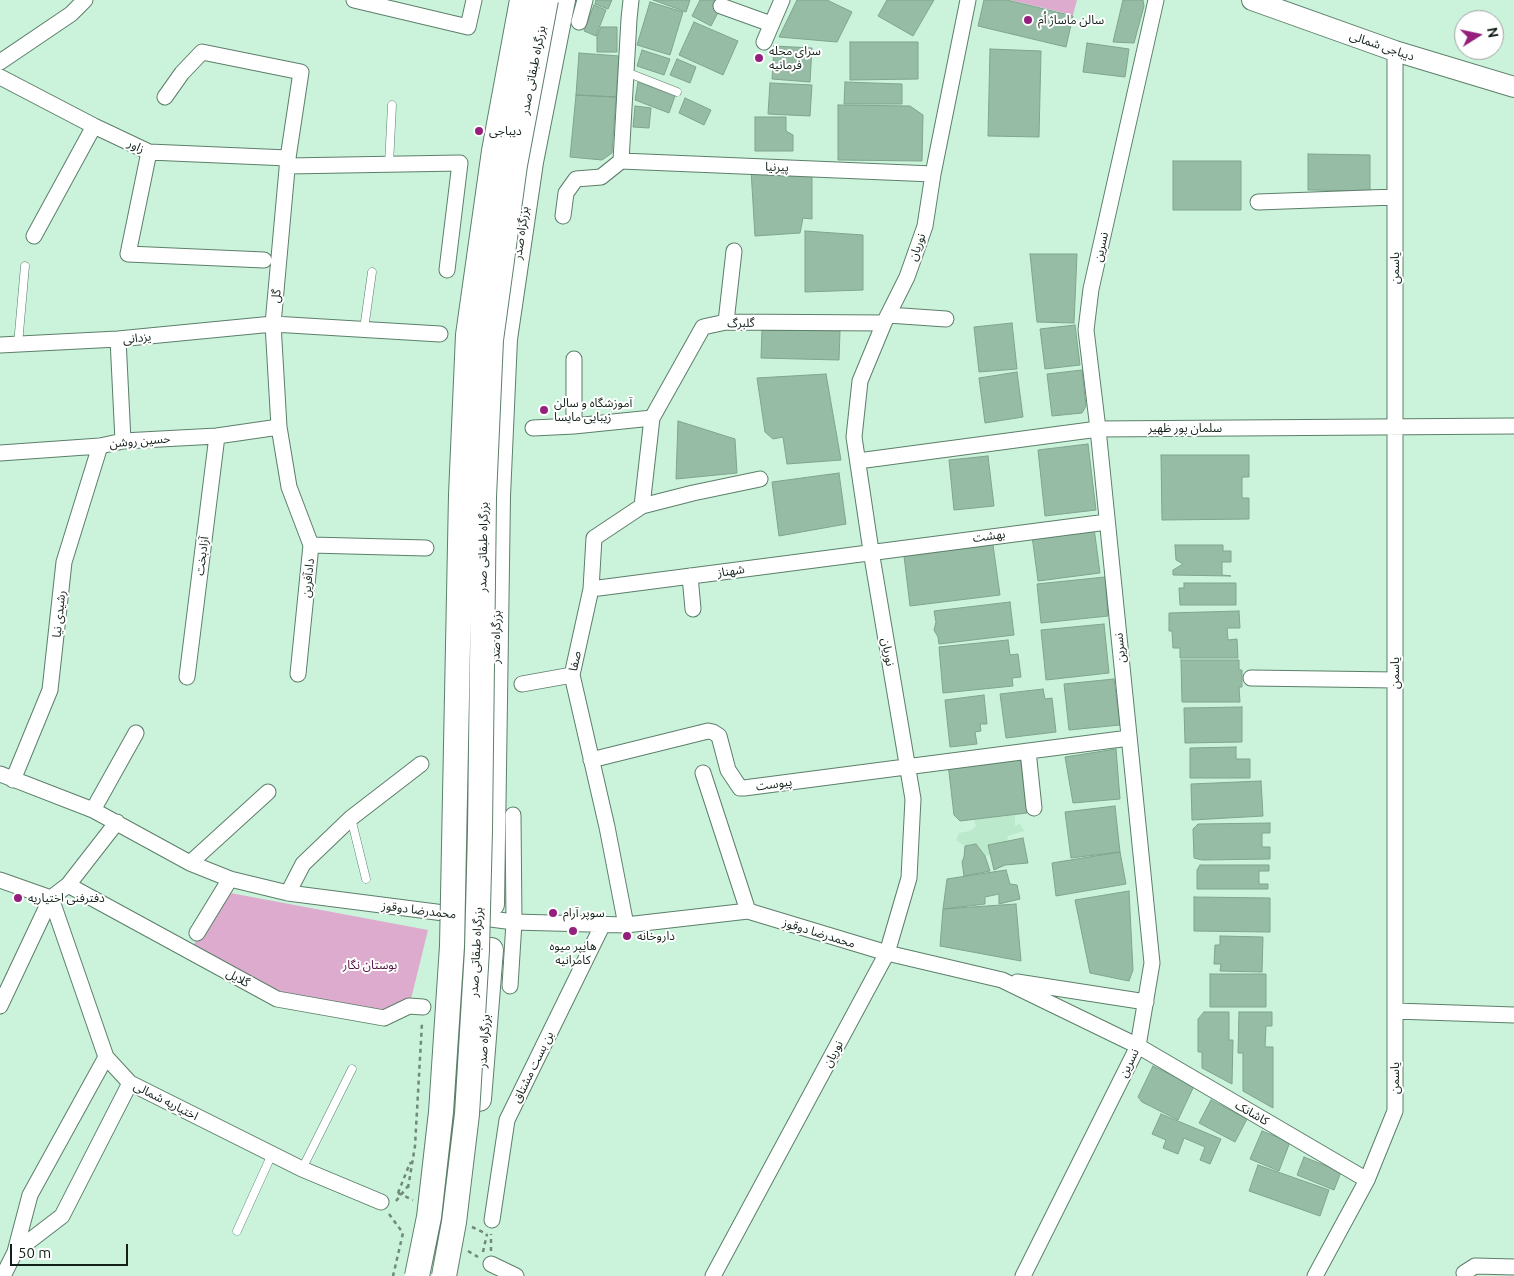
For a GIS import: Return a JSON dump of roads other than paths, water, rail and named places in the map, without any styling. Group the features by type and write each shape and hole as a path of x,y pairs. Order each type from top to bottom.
{"highway":[{"path":"414,1276 425,1216 438,1112 447,946 457,495 465,335 490,149 518,0"},
{"name":"بزرگراه طبقاتی صدر","path":"418,1276 429,1217 442,1112 452,946 461,495 468,335 494,151 522,0"},
{"name":"بزرگراه طبقاتی صدر","path":"444,1276 454,1222 466,1122 477,950 484,497 491,340 515,165 546,0"},
{"name":"بزرگراه صدر","path":"452,1276 478,1116 491,950 498,496 505,339 531,162 563,0"}],"main road":[{"name":"دیباجی شمالی","path":"1252,0 1395,51 1514,87"}],"street":[{"path":"0,62 71,14 85,0"},
{"path":"354,0 468,27 474,0"},
{"path":"579,22 585,0"},
{"path":"564,216 566,193 576,179 601,177 621,161 631,0"},
{"path":"764,42 782,0"},
{"name":"نوریان","path":"713,1276 887,953 909,878 912,799 854,436 860,381 886,319 907,277 925,226 933,174 968,0"},
{"name":"نسرین","path":"1023,1276 1138,1046 1152,963 1098,429 1086,330 1091,289 1156,0"},
{"path":"721,6 772,24"},
{"name":"یاسمن","path":"1315,1276 1367,1180 1395,1110 1395,51"},
{"name":"گل","path":"165,97 182,73 202,52 301,72 288,162 273,324 279,427"},
{"name":"زاور","path":"0,77 94,126 149,152 288,162"},
{"path":"34,236 94,126"},
{"path":"149,152 128,254 264,260"},
{"name":"پیرنیا","path":"621,161 933,174"},
{"path":"288,162 460,163 447,270"},
{"path":"1258,202 1395,197"},
{"path":"726,322 734,251"},
{"name":"گلبرگ","path":"652,418 703,327 726,322 946,319"},
{"name":"یزدانی","path":"0,345 118,339 273,324 440,334"},
{"path":"118,339 123,441"},
{"path":"574,359 574,426"},
{"path":"532,428 652,418 642,506 760,479"},
{"name":"سلمان پور ظهیر","path":"858,462 1098,429 1514,426"},
{"name":"حسین روشن","path":"0,453 100,446 123,441 217,436 279,427"},
{"name":"دادآفرین","path":"279,427 289,487 311,545 298,674"},
{"name":"آزادبخت","path":"187,677 217,436"},
{"name":"رشیدی نیا","path":"7,777 50,690 64,562 100,446"},
{"name":"صفا","path":"626,925 607,827 572,675 591,588 594,538 642,506"},
{"name":"بهشت","path":"871,551 1107,522"},
{"path":"311,545 426,548"},
{"name":"شهناز","path":"591,588 871,551"},
{"path":"690,576 693,609"},
{"path":"522,684 572,675"},
{"path":"1251,678 1395,680"},
{"name":"پیوست","path":"591,760 708,731 719,736 728,770 740,788 907,766"},
{"path":"93,810 136,734"},
{"path":"907,766 1129,738"},
{"path":"1028,751 1034,808"},
{"path":"288,893 303,864 351,818 421,764"},
{"path":"703,774 748,911"},
{"name":"محمدرضا دوقوز","path":"7,777 93,810 190,864 230,879 288,893 514,922 626,925 748,911 887,953 1002,980 1138,1046"},
{"path":"190,864 268,792"},
{"path":"510,986 514,922 513,815"},
{"path":"0,1006 51,898 68,885 117,822"},
{"path":"197,933 230,879"},
{"path":"0,880 51,898"},
{"name":"گلایل","path":"68,885 277,999 384,1018 409,1006 423,1007"},
{"name":"اختیاریه شمالی","path":"51,898 106,1057 130,1083 302,1169 381,1202"},
{"name":"بن بست مشتاق","path":"490,1227 507,1120 603,924"},
{"path":"1002,980 1146,1002"},
{"path":"1395,1011 1514,1015"},
{"name":"کاشانک","path":"1138,1046 1367,1180"},
{"path":"3,1276 15,1252 30,1195 106,1057"},
{"path":"15,1252 62,1216 130,1083"},
{"path":"491,1264 516,1276"},
{"path":"1464,1273 1476,1266 1514,1267"}],"lane":[{"path":"626,72 677,92"},
{"path":"389,164 392,105"},
{"path":"18,344 25,266"},
{"path":"364,329 372,272"},
{"path":"351,818 366,879"},
{"path":"302,1169 352,1069"},
{"path":"237,1231 272,1154"}],"place":[{"name":"سالن ماساژ اُم","path":"1028,20"},
{"name":"سرای محله فرمانیه","path":"759,58"},
{"name":"دیباجی","path":"479,131"},
{"name":"آموزشگاه و سالن زیبایی مایسا","path":"544,410"},
{"name":"دفترفنی اختیاریه","path":"18,898"},
{"name":"سوپر آرام","path":"553,913"},
{"name":"هایپر میوه کامرانیه","path":"573,931"},
{"name":"داروخانه","path":"627,936"}],"park label":[{"name":"بوستان نگار","path":"370,965"}]}
